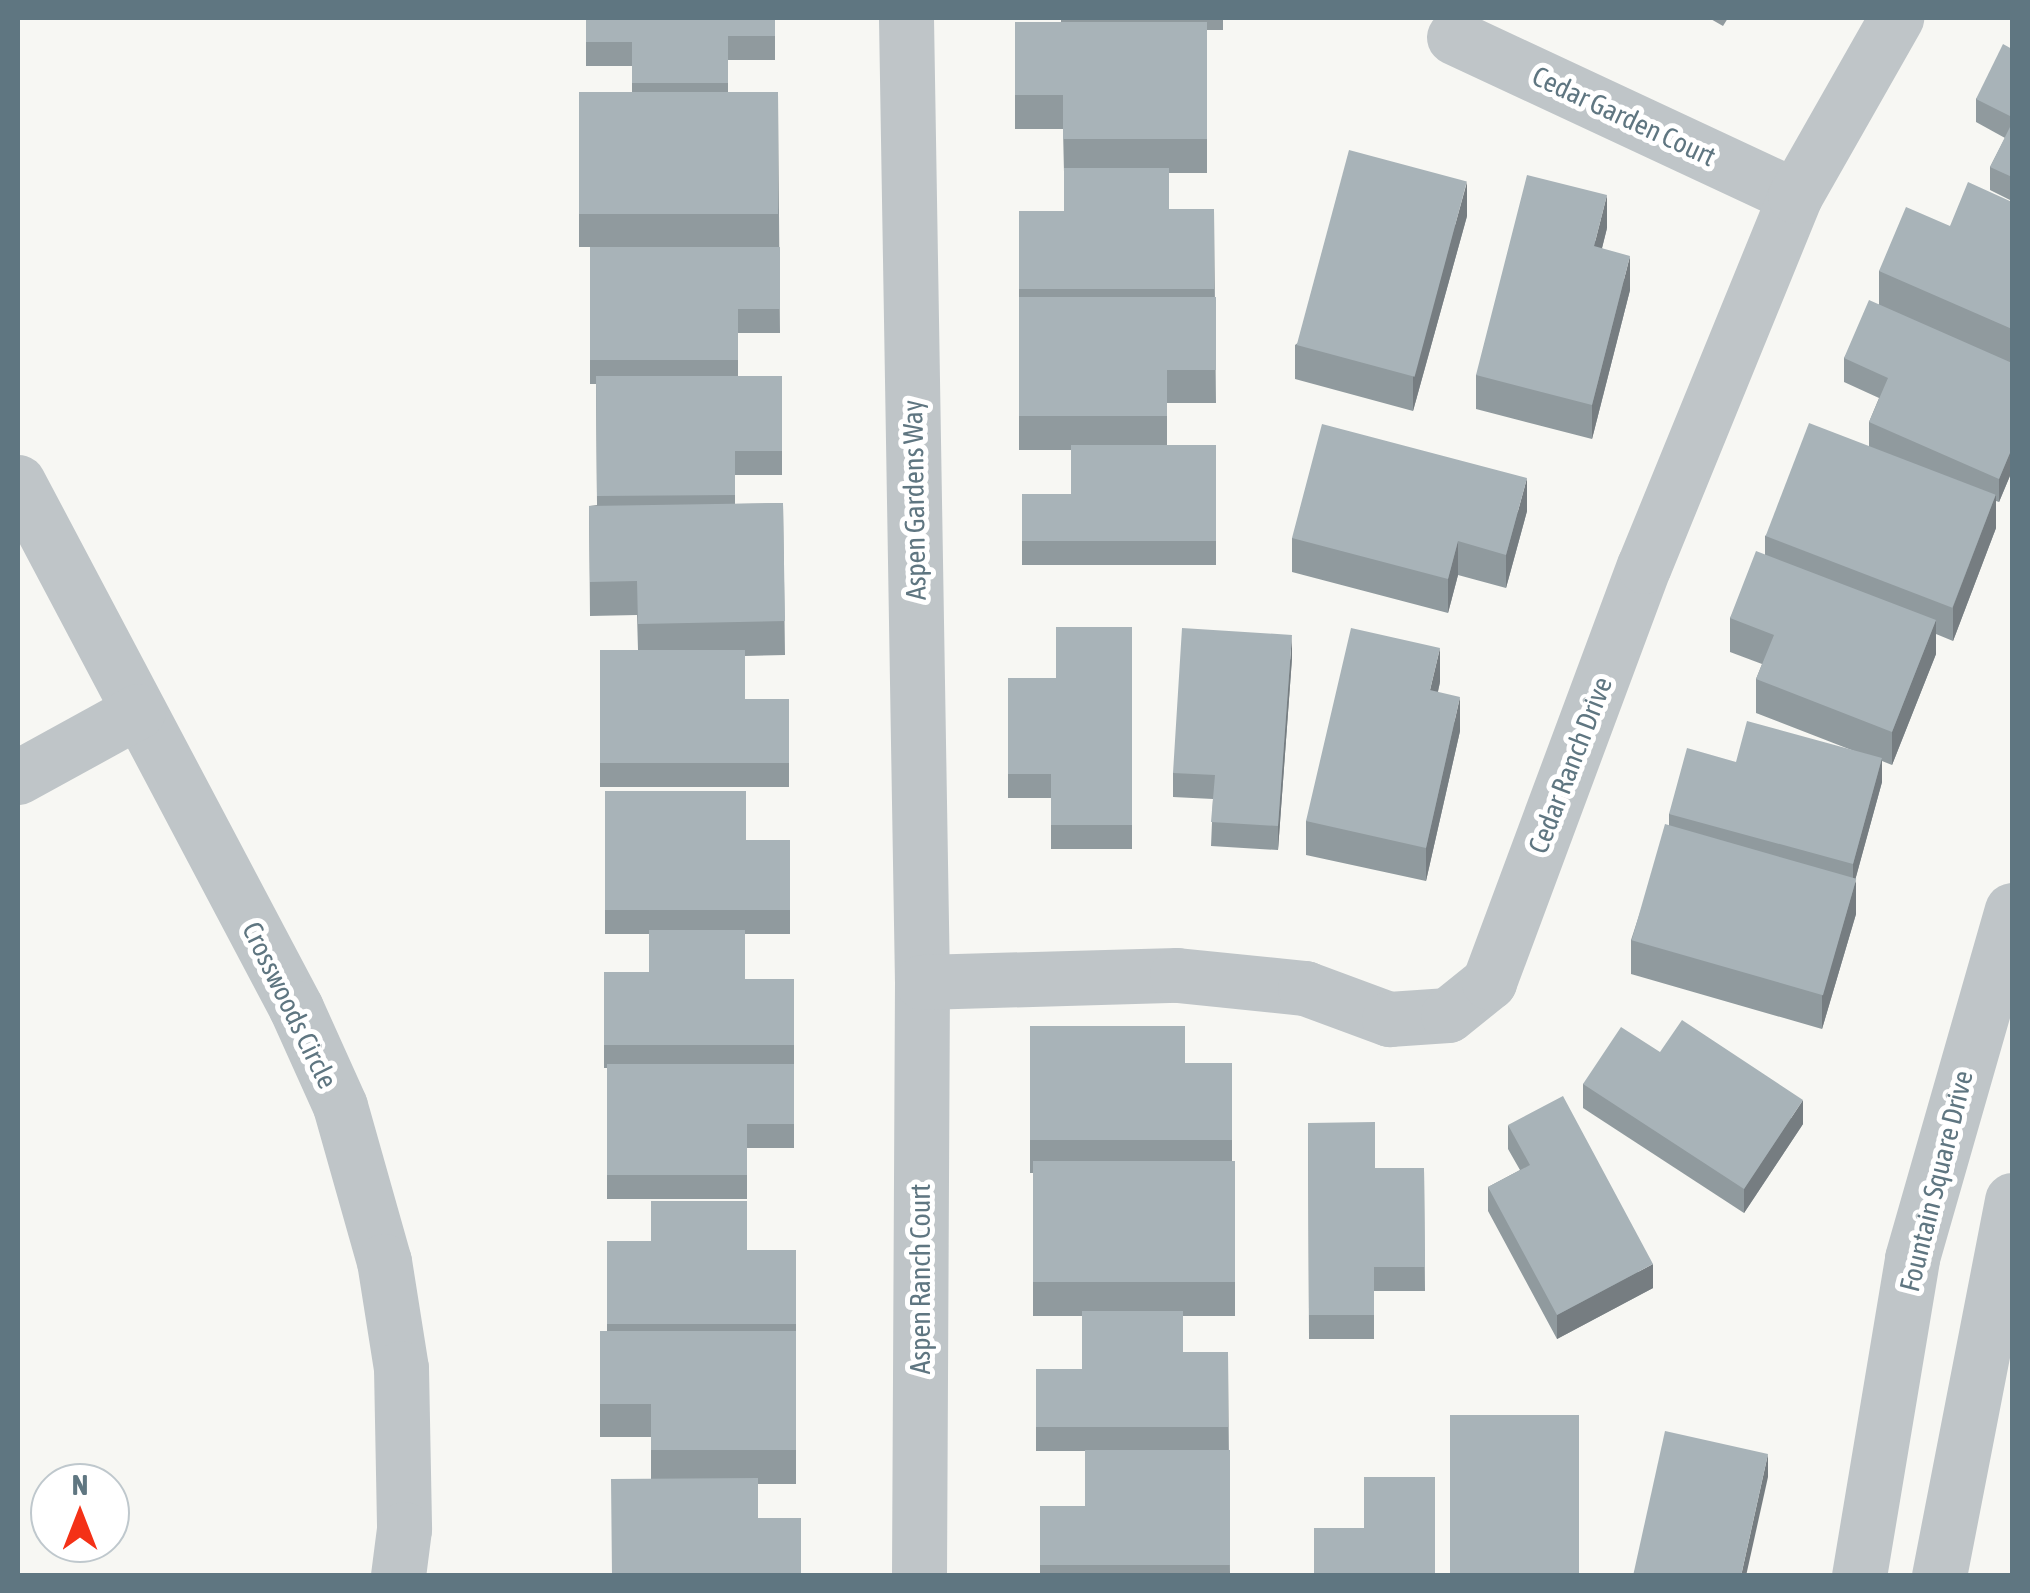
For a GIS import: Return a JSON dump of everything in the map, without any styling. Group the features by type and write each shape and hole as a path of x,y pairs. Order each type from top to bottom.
{"street":[{"name":"Aspen Gardens Way","path":"906,18 922,982"},
{"name":"Cedar Ranch Drive","path":"922,982 1177,975 1305,988 1390,1020 1448,1015 1489,982 1644,566 1795,196 1896,18"},
{"name":"Cedar Garden Court","path":"1454,37 1795,196"},
{"name":"Crosswoods Circle","path":"18,482 296,1008 340,1106 384,1261 401,1368 404,1529 398,1576"},
{"path":"18,777 138,711"},
{"name":"Fountain Square Drive","path":"1859,1576 1912,1258 2012,910"},
{"name":"Aspen Ranch Court","path":"918,1576 922,982"},
{"path":"1939,1576 2012,1200"}],"building":[{"path":"586,18 775,18 775,36 728,36 728,83 632,83 632,42 586,42"},
{"path":"1015,22 1207,22 1207,139 1063,139 1063,95 1015,95"},
{"path":"2003,44 2012,49 2012,117 1976,99"},
{"path":"579,92 778,92 778,214 579,214"},
{"path":"2012,123 2012,177 1990,167"},
{"path":"1349,150 1467,182 1415,377 1297,345"},
{"path":"1064,168 1169,168 1169,209 1214,209 1214,289 1019,289 1019,211 1064,211"},
{"path":"1527,175 1607,195 1594,246 1630,256 1592,405 1476,375"},
{"path":"1968,182 2012,202 2012,329 1879,271 1906,207 1950,226"},
{"path":"590,247 780,247 780,309 738,309 738,360 590,360"},
{"path":"1019,297 1216,297 1216,370 1167,370 1167,416 1019,416"},
{"path":"1869,300 2012,363 2012,448 1999,479 1869,422 1888,378 1844,358"},
{"path":"596,376 782,376 782,451 735,451 735,495 597,496"},
{"path":"1809,423 1996,495 1952,608 1766,536"},
{"path":"1322,424 1527,478 1506,555 1458,541 1448,579 1292,538"},
{"path":"1071,445 1216,445 1216,541 1022,541 1022,494 1071,494"},
{"path":"783,503 785,621 638,624 637,581 590,582 589,506"},
{"path":"1756,551 1936,620 1892,732 1756,679 1774,635 1730,618"},
{"path":"1056,627 1132,627 1132,825 1051,825 1051,774 1008,774 1008,678 1056,678"},
{"path":"1182,628 1292,635 1278,826 1211,822 1215,775 1173,773"},
{"path":"1351,628 1440,648 1430,690 1460,697 1426,848 1306,821"},
{"path":"600,650 745,650 745,699 789,699 789,763 600,763"},
{"path":"1747,721 1882,758 1853,864 1669,814 1687,748 1736,762"},
{"path":"605,791 746,791 746,840 790,840 790,910 605,910"},
{"path":"1665,824 1856,879 1823,995 1632,940"},
{"path":"649,930 745,930 745,979 794,979 794,1045 604,1045 604,972 649,972"},
{"path":"1682,1020 1803,1100 1744,1189 1583,1084 1621,1027 1660,1052"},
{"path":"1030,1026 1185,1026 1185,1063 1232,1063 1232,1140 1030,1140"},
{"path":"607,1064 794,1064 794,1124 747,1124 747,1175 607,1175"},
{"path":"1563,1096 1653,1264 1557,1315 1488,1187 1530,1165 1508,1125"},
{"path":"1375,1122 1375,1168 1424,1168 1425,1267 1374,1267 1374,1315 1309,1315 1308,1123"},
{"path":"1033,1161 1235,1161 1235,1282 1033,1282"},
{"path":"651,1201 747,1201 747,1250 796,1250 796,1324 607,1324 607,1241 651,1241"},
{"path":"1082,1311 1183,1311 1183,1352 1228,1352 1228,1427 1036,1427 1036,1369 1082,1369"},
{"path":"600,1331 796,1331 796,1450 651,1450 651,1404 600,1404"},
{"path":"1450,1415 1579,1415 1579,1576 1450,1576"},
{"path":"1665,1431 1768,1454 1741,1576 1633,1576"},
{"path":"1085,1450 1230,1450 1230,1565 1040,1565 1040,1506 1085,1506"},
{"path":"1364,1477 1435,1477 1435,1576 1314,1576 1314,1528 1364,1528"},
{"path":"758,1478 758,1518 801,1518 801,1576 612,1576 611,1479"},
{"path":"1040,1574 1239,1576 1040,1576"}]}
